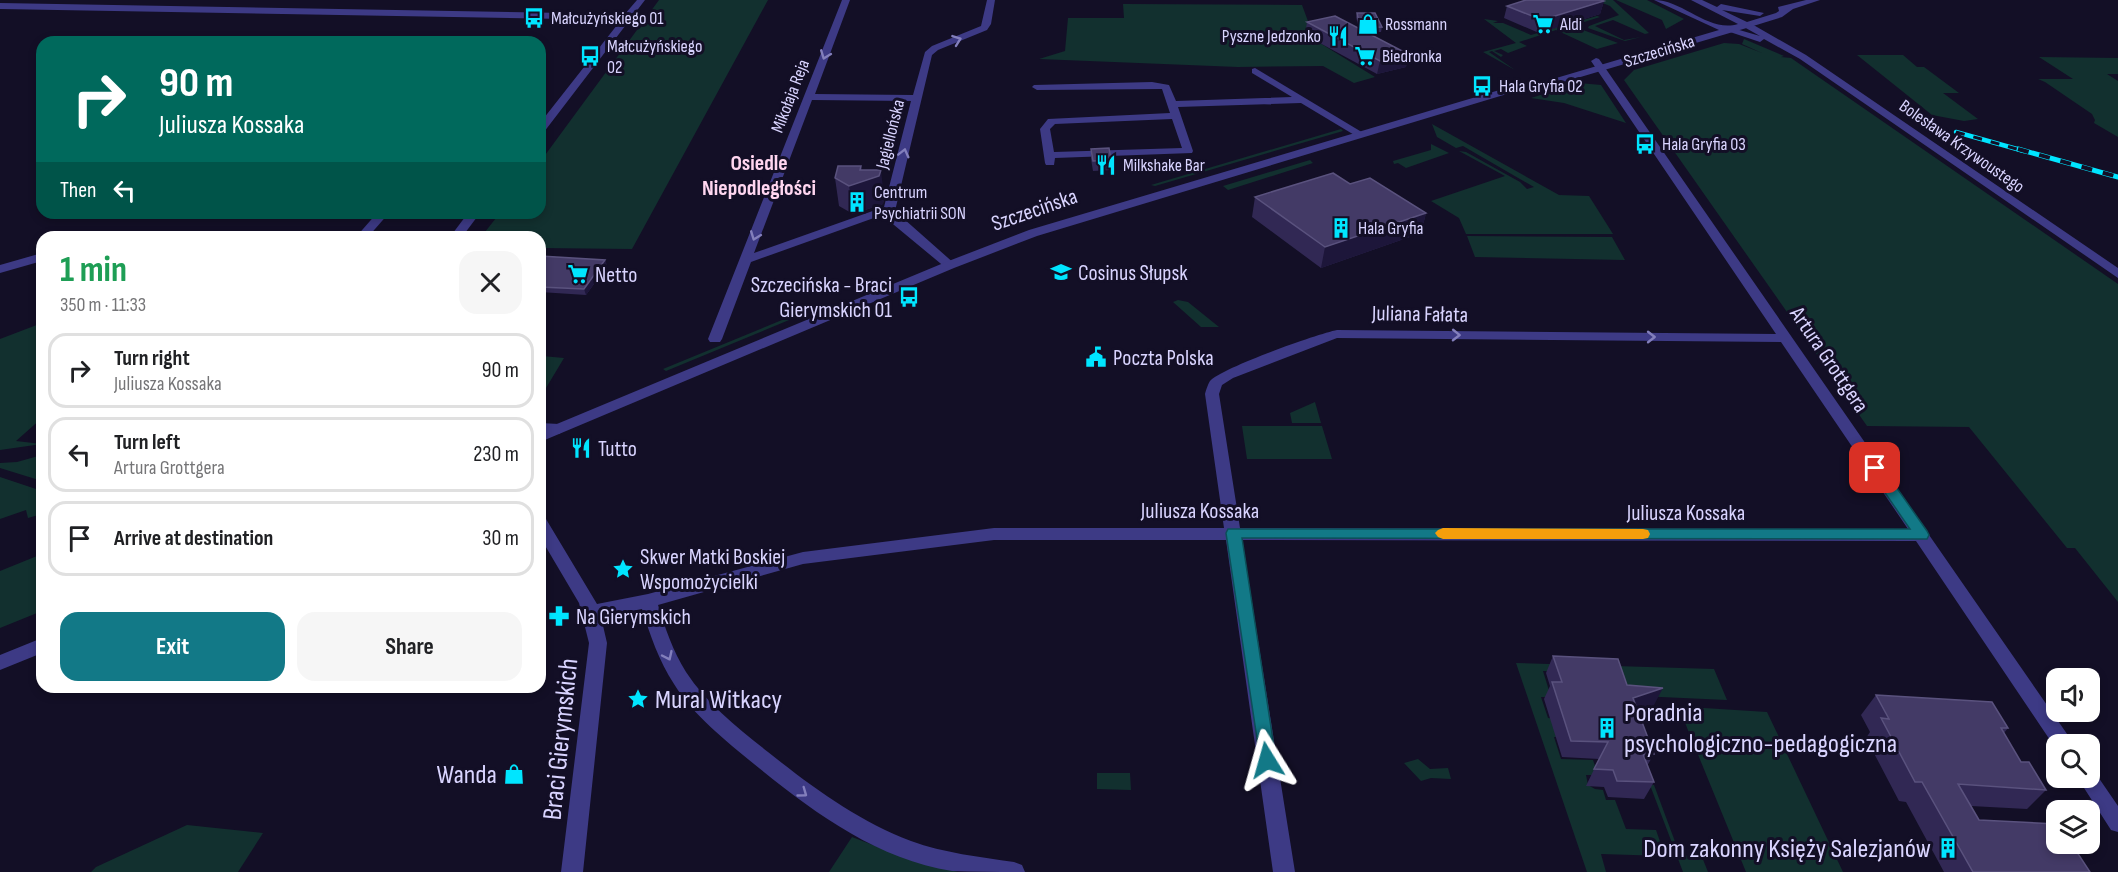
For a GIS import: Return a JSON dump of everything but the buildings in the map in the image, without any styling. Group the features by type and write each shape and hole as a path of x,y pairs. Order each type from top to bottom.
{"street":[{"path":"546,121 641,0"},
{"name":"Mikołaja Reja","path":"715,339 846,0"},
{"name":"Jagiellońska","path":"889,209 927,56 934,49 974,34 987,24 991,0"},
{"name":"Bolesława Krzywoustego","path":"1658,0 1713,26 1786,46"},
{"path":"1695,0 1706,5 1760,13"},
{"name":"Szczecińska","path":"546,434 950,265 1033,233 1526,85 1546,84 1713,26 1816,0"},
{"name":"Bolesława Krzywoustego","path":"1706,5 1786,46 2118,274"},
{"path":"0,6 628,17"},
{"name":"Szczecińska","path":"1599,64 1747,25 1779,15 1789,8"},
{"name":"Artura Grottgera","path":"1599,64 2057,734"},
{"path":"1255,71 1360,134"},
{"path":"1036,87 1158,85 1167,89 1188,151 1049,159 1046,129 1047,124 1052,121 1176,116"},
{"path":"809,98 918,98"},
{"path":"1172,104 1303,100"},
{"path":"746,260 889,209 892,217 950,265"},
{"path":"367,231 378,219"},
{"path":"0,269 36,259"},
{"name":"Juliana Fałata","path":"1284,872 1212,394 1216,383 1228,375 1323,337 1346,333 1787,338"},
{"path":"546,428 559,429"},
{"path":"546,533 583,592 592,612"},
{"name":"Juliusza Kossaka","path":"592,612 648,601 796,560 965,537 1031,533 1921,535"},
{"path":"648,601 660,639 672,665 704,708 717,723 804,794 866,831 907,849 942,860 1014,872"},
{"name":"Braci Gierymskich","path":"572,872 598,652 592,612"},
{"path":"0,663 36,648"},
{"path":"2094,788 2118,823"}],"green space":[{"path":"659,0 768,0 632,249 546,248 546,231 486,231 495,219 546,219 546,154"},
{"path":"1595,0 1613,0 1649,33 1645,34 1613,20 1595,26 1624,40 1641,37 1625,41 1588,28 1619,15 1610,6"},
{"path":"1616,0 1647,0 1684,19 1666,29 1662,20"},
{"path":"1123,4 1302,5 1315,40 1375,77 1354,83 1323,66 1238,67 1039,59 1065,51 1068,18 1124,18"},
{"path":"1600,17 1575,27 1618,43 1597,49 1556,30 1519,42 1527,46 1508,53 1501,49 1494,51 1503,55 1501,57 1492,51 1489,52 1515,70 1483,52 1516,43 1484,19 1498,21 1493,23 1503,23 1531,35"},
{"path":"1744,39 1784,56 1781,57 1791,58 2118,284 2118,602 2075,548 2067,548 1969,427 1867,426 1624,80 1634,70 1724,43 1739,44 1762,53 1742,44"},
{"path":"1857,55 1903,55 1917,67 1924,67 1959,93 1943,93 1978,119 1964,121 1932,115"},
{"path":"2039,57 2118,58 2118,74 2107,74 2118,81 2118,137 2094,123 2092,114 2038,79 2073,79"},
{"path":"1579,83 1601,85 1626,123 1564,103 1531,98"},
{"path":"1432,124 1559,195 1589,196 1613,234 1466,234 1459,218 1431,201 1505,176 1459,151 1466,152 1520,182 1527,189 1534,187 1463,146 1456,148 1437,137"},
{"path":"1341,129 1343,131 1155,186 1151,185"},
{"path":"1431,144 1449,153 1406,168 1398,163 1394,164 1393,161 1431,150"},
{"path":"1310,160 1313,163 1228,190 1223,186"},
{"path":"1467,236 1612,237 1625,260 1475,257"},
{"path":"1178,300 1188,302 1219,327 1201,327 1173,302"},
{"path":"816,306 818,308 666,371 663,369"},
{"path":"36,325 36,423 16,441 36,445 0,450 0,339"},
{"path":"546,356 564,358 546,388"},
{"path":"1315,402 1321,423 1292,423 1290,413"},
{"path":"1242,426 1322,426 1332,459 1247,459"},
{"path":"36,457 36,479 0,468 0,463 17,462"},
{"path":"0,477 36,489 36,516 28,518 26,510 0,519"},
{"path":"36,556 36,613 0,628 0,571"},
{"path":"1516,663 1714,669 1727,700 1639,696 1610,673 1543,671 1551,697 1541,697 1548,718 1580,720 1585,737 1554,737 1561,759 1593,760 1598,775 1586,775 1588,785 1603,790 1606,800 1615,800 1626,829 1656,830 1665,856 1601,854 1606,872 1587,872"},
{"path":"1672,706 1767,712 1843,872 1746,872 1681,713 1662,713"},
{"path":"1418,759 1430,769 1448,768 1451,779 1431,778 1421,781 1404,763"},
{"path":"1097,773 1130,773 1131,790 1097,789"},
{"path":"1650,785 1654,785 1680,855 1702,857 1708,872 1683,872"},
{"path":"187,825 263,833 238,872 91,872 96,867"},
{"path":"852,837 915,861 958,872 829,872"}],"railway":[{"path":"1956,132 2024,151"},
{"path":"2018,149 2118,177"}],"slow traffic":[{"path":"1443,533 1643,534"}],"place":[{"name":"Małcużyńskiego 01","path":"534,18"},
{"name":"Rossmann","path":"1368,24"},
{"name":"Aldi","path":"1543,24"},
{"name":"Pyszne Jedzonko","path":"1338,36"},
{"name":"Małcużyńskiego 02","path":"590,56"},
{"name":"Biedronka","path":"1365,56"},
{"name":"Hala Gryfia 02","path":"1482,86"},
{"name":"Hala Gryfia 03","path":"1645,144"},
{"name":"Milkshake Bar","path":"1106,165"},
{"name":"Centrum Psychiatrii SON","path":"857,202"},
{"name":"Hala Gryfia","path":"1341,228"},
{"name":"Cosinus Słupsk","path":"1061,272"},
{"name":"Netto","path":"578,274"},
{"name":"Szczecińska - Braci Gierymskich 01","path":"909,297"},
{"name":"Poczta Polska","path":"1096,357"},
{"name":"Tutto","path":"581,448"},
{"name":"Skwer Matki Boskiej Wspomożycielki","path":"623,569"},
{"name":"Na Gierymskich","path":"559,616"},
{"name":"Mural Witkacy","path":"638,699"},
{"name":"Poradnia psychologiczno-pedagogiczna","path":"1607,728"},
{"name":"Wanda","path":"514,774"},
{"name":"Dom zakonny Księży Salezjanów","path":"1948,848"}],"district":[{"name":"Osiedle Niepodległości","path":"759,174"}],"route":[{"path":"1267,760 1233,533 1921,535 1875,468"}]}
